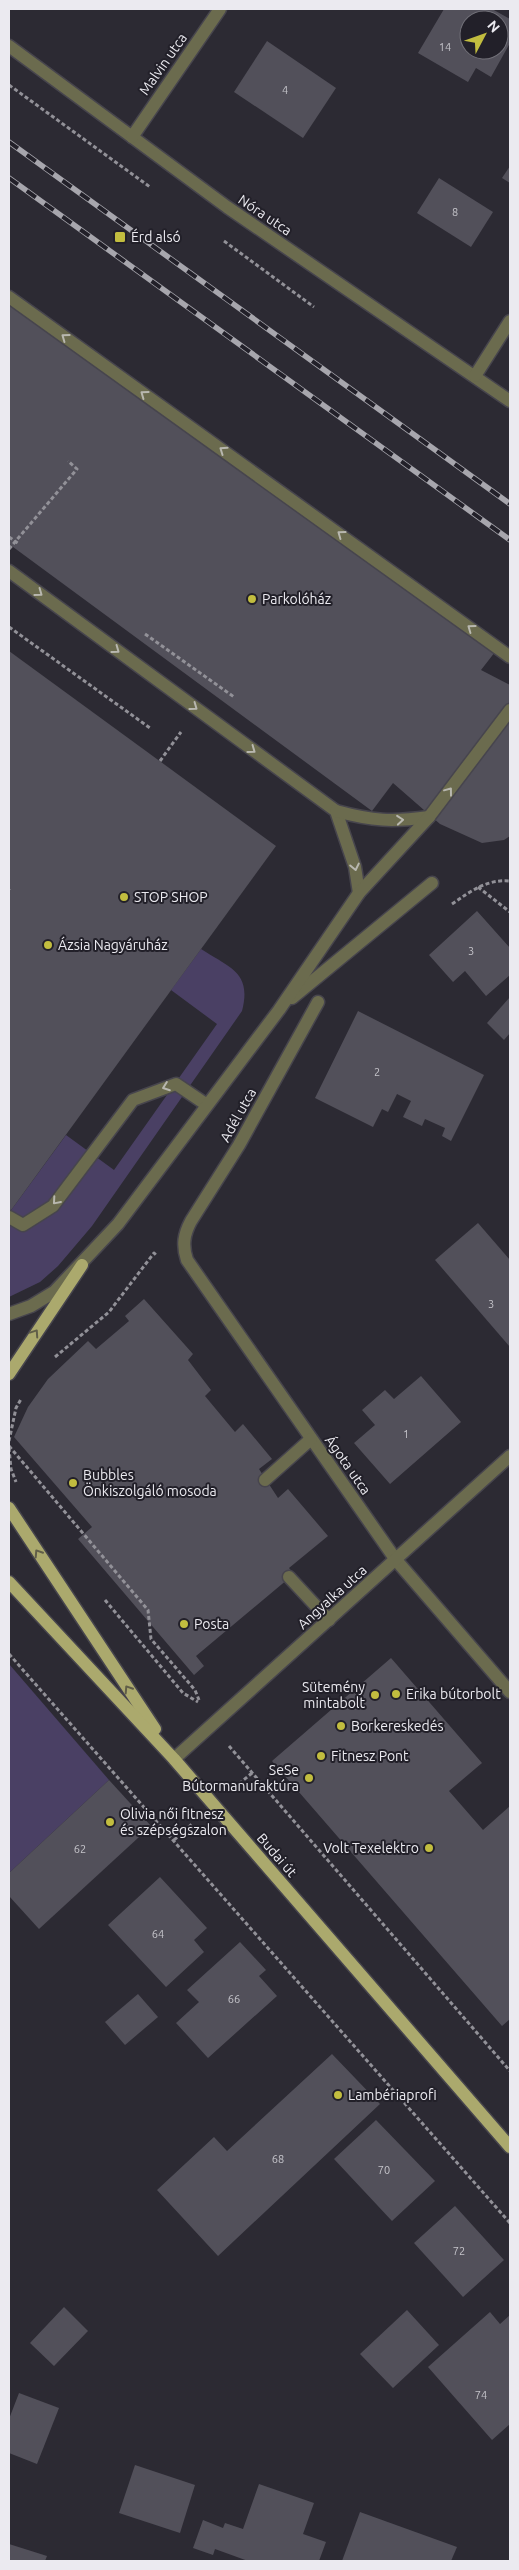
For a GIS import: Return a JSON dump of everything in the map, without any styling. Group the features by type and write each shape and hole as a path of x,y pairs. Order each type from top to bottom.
{"main road":[{"path":"9,1374 82,1264"},
{"path":"9,1508 174,1758"},
{"name":"Budai út","path":"10,1585 174,1758 510,2147"}],"street":[{"name":"Malvin utca","path":"132,137 220,9"},
{"name":"Nóra utca","path":"9,46 227,207 510,401"},
{"path":"9,297 510,657"},
{"path":"475,376 510,321"},
{"path":"9,571 336,811 366,819 394,821 429,817"},
{"path":"9,1314 30,1306 54,1292 118,1224 279,1010 359,893 429,817 510,710"},
{"path":"336,811 356,867 359,893"},
{"path":"279,1010 432,883"},
{"name":"Adél utca","path":"184,1248 184,1234 191,1221 239,1145 318,1002"},
{"path":"9,1217 23,1225 53,1206 133,1100 176,1084 207,1105"},
{"name":"Ágota utca","path":"184,1248 187,1260 396,1560 510,1692"},
{"path":"265,1480 311,1439"},
{"name":"Angyalka utca","path":"174,1758 510,1456"},
{"path":"289,1577 329,1620"}],"path":[{"path":"9,549 77,469 68,461"},
{"path":"9,627 150,728"},
{"path":"160,761 181,732 173,726"},
{"path":"510,881 497,880 477,887 510,912"},
{"path":"54,1359 109,1312 154,1253 163,1263 184,1248"},
{"path":"9,1441 16,1408 23,1395"},
{"path":"9,1446 148,1610 151,1639 195,1690 211,1726 510,2071"},
{"path":"9,1654 510,2223"}],"shaded area":[{"path":"201,949 236,972 241,979 244,988 242,1011 92,1226 58,1266 40,1282 9,1297 9,1213 66,1135 114,1170 217,1024 171,990"},
{"path":"9,1664 109,1780 9,1873"}],"building":[{"path":"444,9 492,9 494,10 459,10 459,60 500,60 491,77 476,68 468,82 418,53"},
{"path":"509,18 510,19 509,45"},
{"path":"267,41 336,88 303,138 234,92"},
{"path":"510,166 510,183 502,178"},
{"path":"439,178 493,212 471,247 417,213"},
{"name":"Parkolóház","path":"9,304 495,652 481,670 510,685 510,836 504,840 482,843 440,824 393,783 372,811 9,544"},
{"name":"STOP SHOP","path":"9,651 276,846 9,1213"},
{"path":"477,911 510,948 510,975 486,996 465,971 453,982 429,955"},
{"path":"510,997 510,1033 504,1040 487,1023"},
{"path":"358,1011 484,1075 451,1141 442,1136 445,1128 425,1119 422,1126 403,1117 411,1101 397,1094 388,1112 382,1109 373,1127 315,1098"},
{"path":"478,1223 510,1260 510,1347 435,1260"},
{"path":"144,1299 193,1354 188,1360 211,1390 205,1396 235,1432 243,1424 272,1459 259,1469 278,1498 288,1489 328,1536 289,1568 294,1574 196,1656 204,1666 194,1675 78,1539 92,1527 14,1437 28,1407 48,1379 88,1341 96,1349 129,1321 125,1316"},
{"path":"421,1376 461,1422 390,1484 354,1443 375,1425 362,1410 385,1390 394,1399"},
{"name":"Volt Texelektro","path":"391,1658 482,1763 449,1791 483,1830 510,1806 510,2019 502,2026 272,1761"},
{"path":"109,1780 151,1826 39,1929 9,1896 9,1873"},
{"path":"160,1877 207,1928 194,1940 204,1952 166,1987 108,1925"},
{"path":"240,1942 266,1970 259,1976 277,1996 208,2058 176,2023 199,2002 187,1990"},
{"path":"138,1994 158,2017 125,2045 105,2022"},
{"path":"332,2054 380,2104 218,2256 157,2190 214,2137 227,2151"},
{"path":"376,2120 435,2181 392,2221 334,2159"},
{"path":"455,2206 504,2260 463,2297 414,2243"},
{"path":"64,2307 88,2331 54,2366 30,2343"},
{"path":"407,2310 439,2345 393,2388 360,2354"},
{"path":"490,2312 500,2324 510,2315 510,2424 492,2440 428,2367"},
{"path":"19,2393 59,2408 37,2464 9,2453 9,2419"},
{"path":"135,2465 195,2485 180,2533 119,2513"},
{"path":"259,2484 314,2503 303,2534 326,2542 319,2561 248,2561 215,2549 213,2555 193,2548 203,2520 223,2528 225,2523 243,2529"},
{"path":"360,2512 457,2547 451,2561 342,2561"},
{"path":"9,2544 47,2556 45,2561 9,2561"}],"railway":[{"path":"9,142 510,504"},
{"path":"9,178 510,540"}],"place":[{"name":"Érd alsó","path":"120,237"},
{"name":"Parkolóház","path":"252,599"},
{"name":"STOP SHOP","path":"124,897"},
{"name":"Ázsia Nagyáruház","path":"48,945"},
{"name":"Bubbles Önkiszolgáló mosoda","path":"73,1483"},
{"name":"Posta","path":"184,1624"},
{"name":"Erika bútorbolt","path":"396,1694"},
{"name":"Sütemény mintabolt","path":"375,1695"},
{"name":"Borkereskedés","path":"341,1726"},
{"name":"Fitnesz Pont","path":"321,1756"},
{"name":"SeSe Bútormanufaktúra","path":"309,1778"},
{"name":"Olivia női fitnesz és szépségszalon","path":"110,1822"},
{"name":"Volt Texelektro","path":"429,1848"},
{"name":"Lambériaprofi","path":"338,2095"}]}
